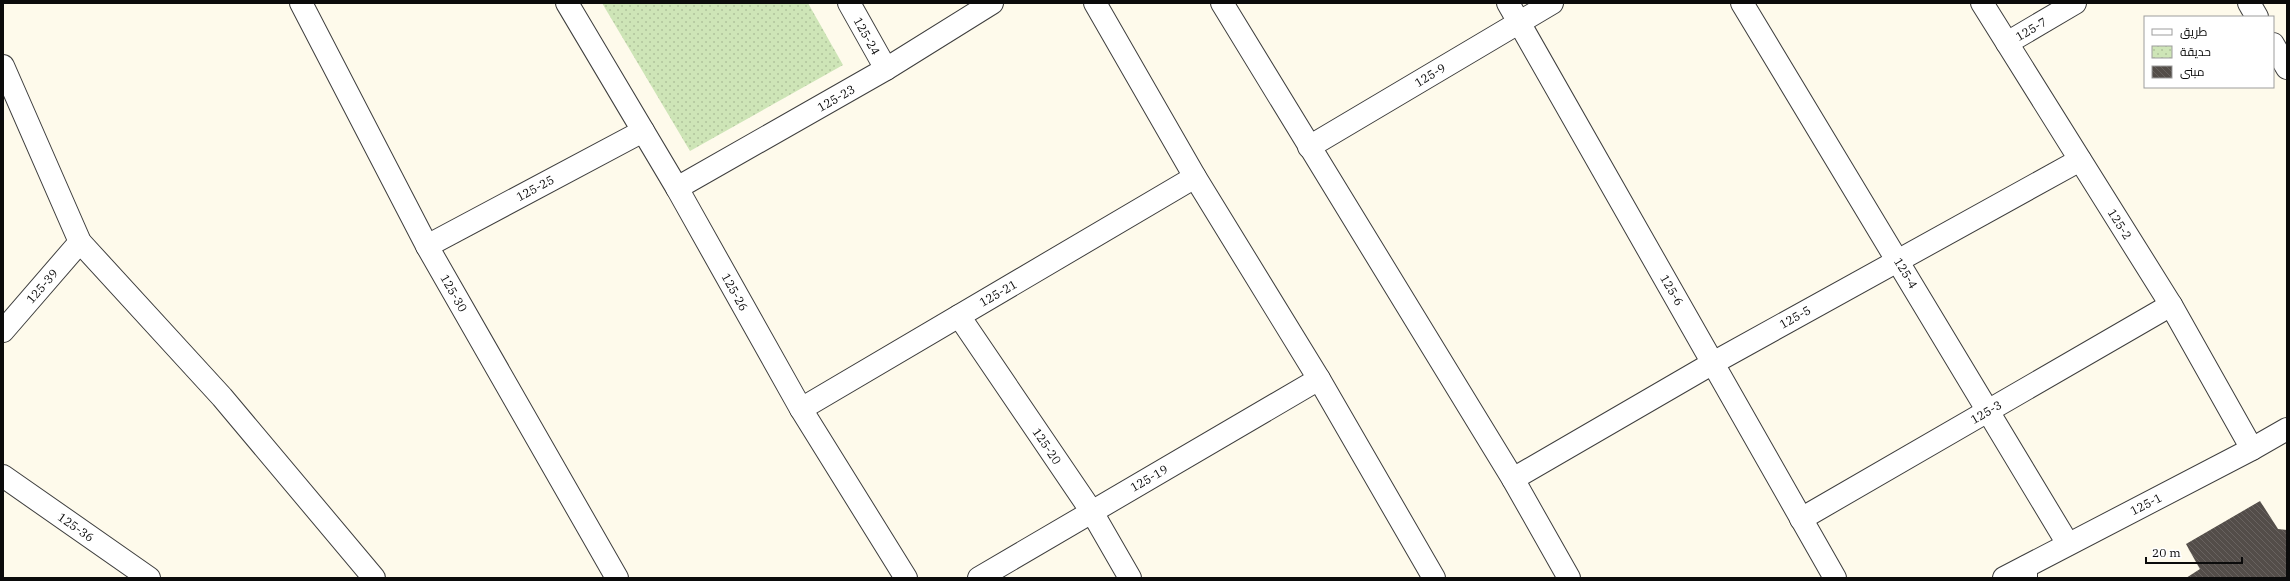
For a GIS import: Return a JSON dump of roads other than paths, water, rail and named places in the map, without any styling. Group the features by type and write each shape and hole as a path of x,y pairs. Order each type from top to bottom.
{"street":[{"name":"125-30","path":"301,3 427,246 617,578"},
{"name":"125-26","path":"567,3 677,188 801,409 906,578"},
{"name":"125-24","path":"849,3 886,69"},
{"name":"125-23","path":"677,188 886,69 992,3"},
{"path":"1095,3 1196,177 1319,379 1434,578"},
{"path":"1222,3 1513,479 1569,578"},
{"name":"125-6","path":"1508,3 1835,578"},
{"name":"125-9","path":"1309,147 1552,3"},
{"name":"125-4","path":"1742,3 2068,544"},
{"name":"125-2","path":"1982,3 2170,305 2252,450"},
{"name":"125-7","path":"2007,43 2075,3"},
{"path":"2249,3 2256,16"},
{"path":"2274,46 2287,68"},
{"path":"3,66 80,242 222,397 374,578"},
{"name":"125-25","path":"427,246 642,131"},
{"name":"125-5","path":"1513,479 1713,362 2080,160"},
{"name":"125-21","path":"801,409 1196,177"},
{"name":"125-39","path":"3,331 80,242"},
{"name":"125-3","path":"1801,519 2170,305"},
{"name":"125-20","path":"959,316 1092,512 1130,578"},
{"name":"125-19","path":"979,578 1319,379"},
{"name":"125-1","path":"2004,578 2026,573 2068,544 2252,450 2287,429"},
{"name":"125-36","path":"3,476 149,578"}]}
